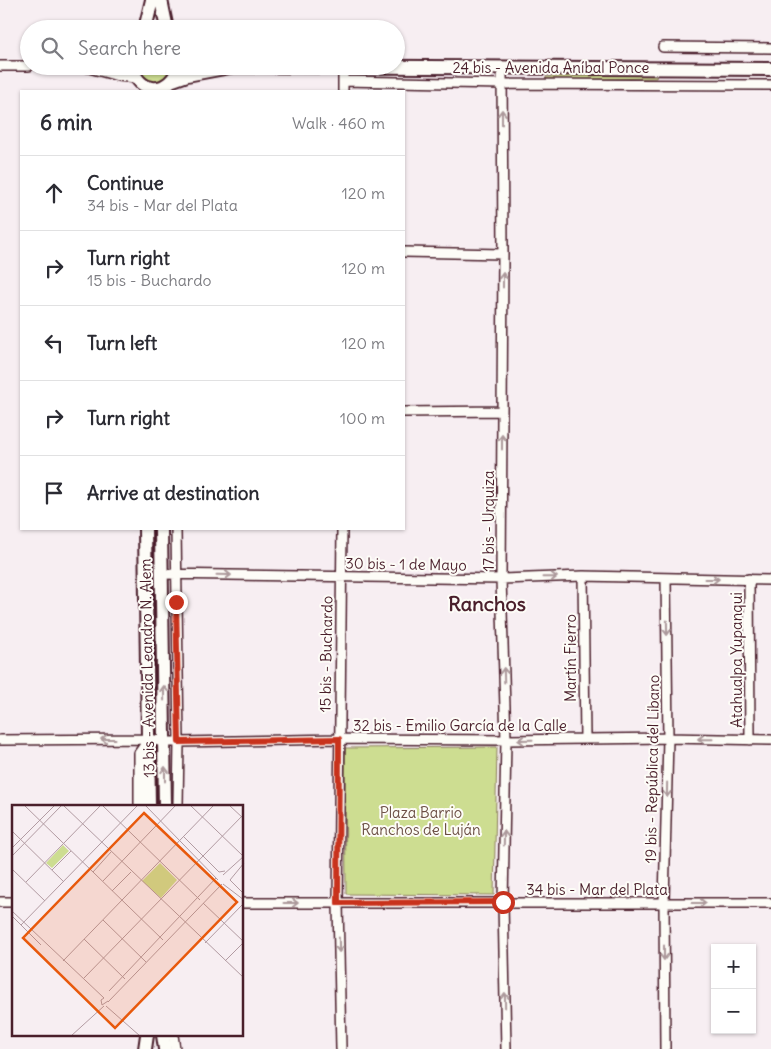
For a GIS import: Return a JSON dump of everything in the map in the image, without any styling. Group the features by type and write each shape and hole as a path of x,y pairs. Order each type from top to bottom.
{"main road":[{"path":"147,20 152,0"},
{"path":"161,0 165,20"},
{"name":"24 bis - Avenida Aníbal Ponce","path":"405,72 502,68 771,69"},
{"name":"24 bis - Avenida Aníbal Ponce","path":"137,79 143,85 158,88 171,85 192,75"},
{"name":"13 bis - Avenida Leandro N. Alem","path":"145,530 149,805"},
{"name":"13 bis - Avenida Leandro N. Alem","path":"161,530 165,805"},
{"path":"145,1049 147,1036"},
{"path":"163,1036 165,1049"}],"street":[{"name":"24 bis - Avenida Aníbal Ponce","path":"663,47 771,48"},
{"path":"0,66 20,66"},
{"name":"17 bis - Urquiza","path":"502,68 501,578 506,740 503,902 506,1049"},
{"path":"114,75 137,79"},
{"path":"343,75 343,90"},
{"name":"24 bis - Avenida Aníbal Ponce","path":"359,75 502,84 771,85"},
{"path":"405,252 503,254"},
{"path":"405,412 502,411"},
{"name":"13 bis - Avenida Leandro N. Alem","path":"176,530 178,805"},
{"name":"15 bis - Buchardo","path":"342,530 338,903 342,1049"},
{"name":"30 bis - 1 de Mayo","path":"162,574 501,578 584,576 771,580"},
{"name":"Martín Fierro","path":"584,576 585,739"},
{"name":"19 bis - República del Líbano","path":"665,1049 664,903 668,738 666,579"},
{"name":"Atahualpa Yupanqui","path":"749,579 750,740"},
{"name":"32 bis - Emilio García de la Calle","path":"0,740 149,739 165,742 339,739 506,740 668,738 771,740"},
{"path":"139,805 139,753 149,739"},
{"name":"34 bis - Mar del Plata","path":"244,904 771,903"},
{"path":"174,1036 175,1049"}],"green space":[{"path":"657,74 656,78 546,80 546,77"},
{"path":"142,75 170,75 156,84 145,81"},
{"path":"151,530 156,530 160,733 157,733 157,696 154,683"},
{"name":"Plaza Barrio Ranchos de Luján","path":"497,747 494,895 346,894 345,748"}],"district":[{"name":"Ranchos","path":"487,603"}],"route":[{"path":"176,602 179,742 339,739 338,903 503,902"}]}
